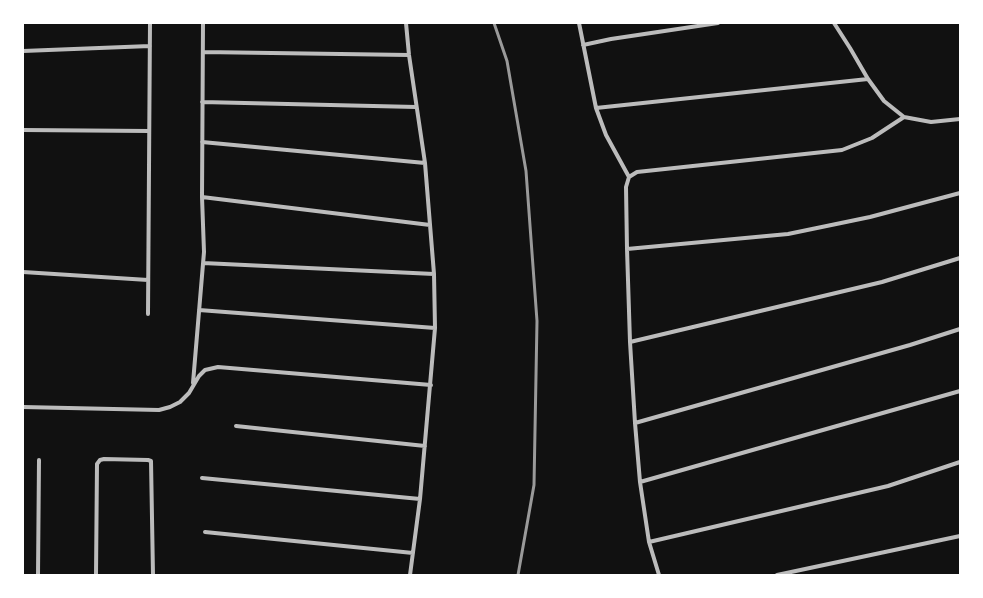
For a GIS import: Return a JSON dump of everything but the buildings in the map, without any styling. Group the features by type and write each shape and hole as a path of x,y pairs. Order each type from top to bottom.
{"street":[{"path":"148,314 150,23"},
{"path":"193,386 204,252 202,197 203,23"},
{"path":"406,23 416,107 425,162 434,274 435,328 420,499 410,575"},
{"path":"579,23 596,108 606,135 629,177"},
{"path":"583,45 611,39 718,23"},
{"path":"834,23 868,79 884,101 904,117 931,122 960,119"},
{"path":"23,51 150,46"},
{"path":"203,52 409,55"},
{"path":"596,108 868,79"},
{"path":"202,102 416,107"},
{"path":"659,575 649,542 640,482 635,423 630,342 627,249 626,187 629,177 637,172 842,150 872,138 904,117"},
{"path":"23,130 149,131"},
{"path":"202,142 425,162"},
{"path":"627,249 788,234 870,217 960,193"},
{"path":"202,197 430,225"},
{"path":"630,342 882,282 960,258"},
{"path":"203,263 434,274"},
{"path":"23,272 148,280"},
{"path":"199,310 435,328"},
{"path":"635,423 960,329"},
{"path":"23,406 159,410 180,402 205,370 218,367 431,385"},
{"path":"640,482 960,391"},
{"path":"236,426 425,446"},
{"path":"96,575 97,464 100,460 104,459 151,461 152,575"},
{"path":"38,575 39,460"},
{"path":"649,542 888,486 960,462"},
{"path":"202,478 420,499"},
{"path":"205,532 413,553"},
{"path":"777,575 960,536"}],"railway":[{"path":"494,23 507,61 526,171 537,321 534,485 518,575"}]}
